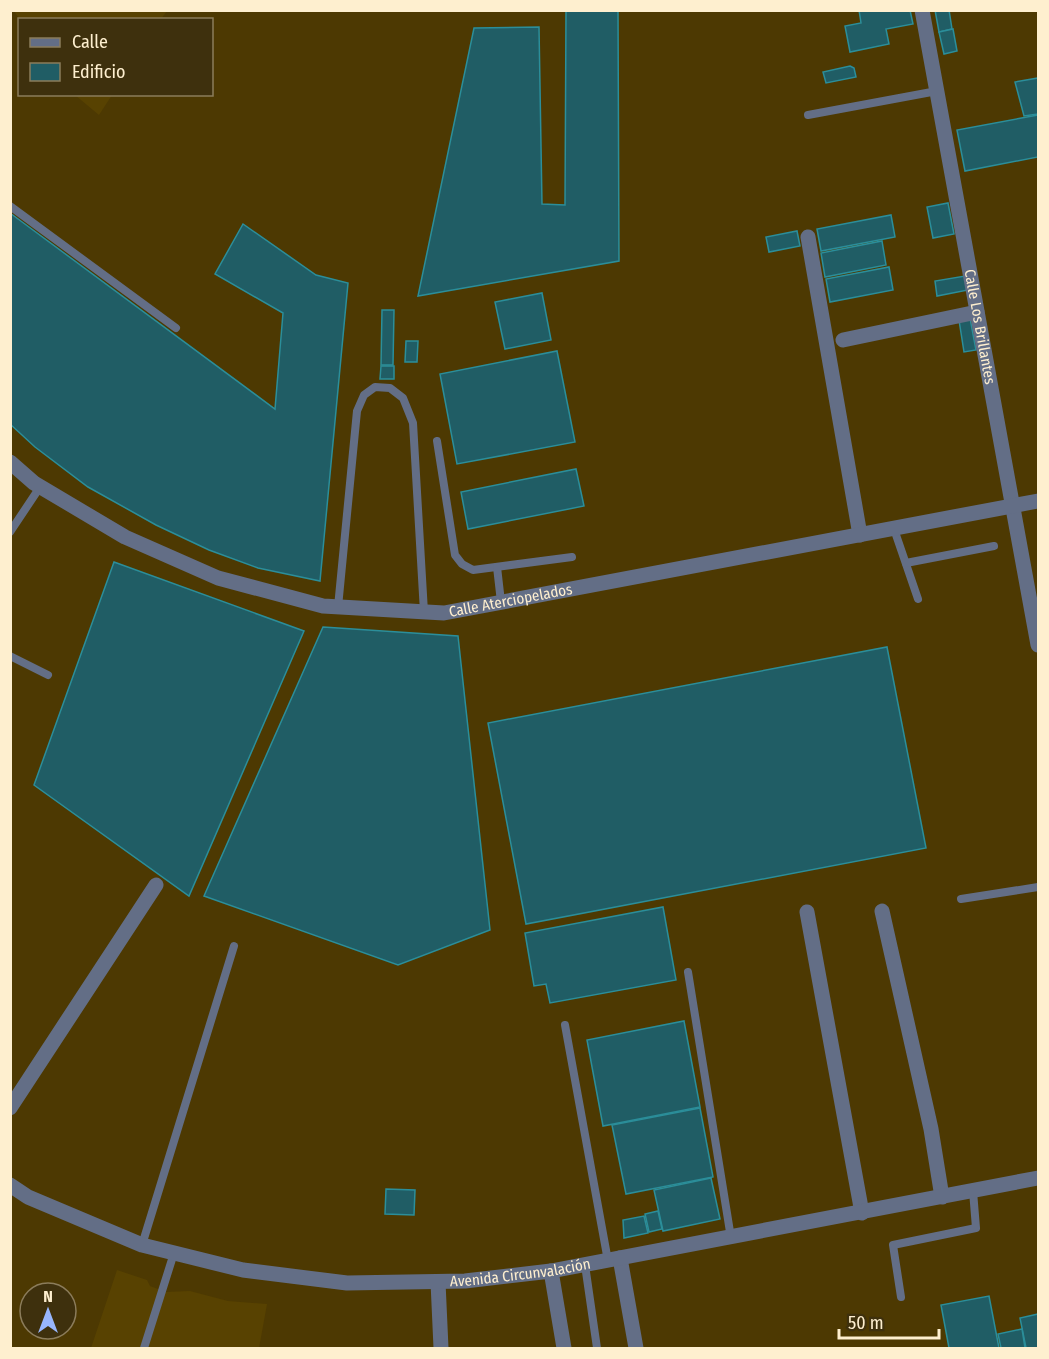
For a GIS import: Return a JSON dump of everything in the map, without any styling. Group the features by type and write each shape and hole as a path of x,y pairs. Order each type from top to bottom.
{"street":[{"name":"Calle Los Brillantes","path":"922,10 1038,645"},
{"path":"808,237 860,535"},
{"path":"843,340 977,312"},
{"name":"Calle Aterciopelados","path":"10,462 40,487 124,537 218,578 323,606 444,613 1038,501"},
{"path":"10,1108 156,885"},
{"path":"882,911 931,1129 942,1197"},
{"path":"807,912 861,1213"},
{"name":"Avenida Circunvalación","path":"10,1185 28,1197 141,1245 243,1270 347,1283 465,1281 552,1271 1038,1178"},
{"path":"614,1260 636,1348"},
{"path":"552,1271 564,1348"},
{"path":"438,1282 441,1348"}],"lane":[{"path":"808,115 937,91"},
{"path":"10,206 176,328"},
{"path":"338,607 357,411 364,395 375,387 390,388 403,398 413,423 423,612"},
{"path":"437,441 455,555 462,564 473,570 572,557"},
{"path":"10,532 40,487"},
{"path":"894,529 918,599"},
{"path":"906,563 994,546"},
{"path":"497,567 501,602"},
{"path":"10,656 48,675"},
{"path":"961,899 1038,887"},
{"path":"141,1245 234,946"},
{"path":"688,972 731,1238"},
{"path":"565,1025 614,1260"},
{"path":"902,1297 893,1245 976,1228 973,1191"},
{"path":"144,1348 174,1253"},
{"path":"585,1265 597,1348"}],"shaded area":[{"path":"14,11 167,11 162,18 19,18"},
{"path":"76,96 111,96 99,115"},
{"path":"117,1270 147,1280 150,1286 166,1292 190,1291 228,1301 267,1304 259,1348 91,1348"}],"building":[{"path":"566,10 618,10 619,261 418,296 474,28 539,27 542,204 565,205"},
{"path":"859,10 910,10 913,24 886,29 889,44 850,52 845,26 861,23"},
{"path":"935,10 949,10 952,29 939,32"},
{"path":"953,29 957,51 944,54 939,32"},
{"path":"850,66 854,68 856,77 826,83 823,72"},
{"path":"1038,78 1038,114 1024,116 1015,82"},
{"path":"1038,115 1038,157 965,171 957,130"},
{"path":"948,203 954,234 933,238 927,207"},
{"path":"10,213 275,409 283,313 215,274 243,224 316,275 348,283 320,581 258,568 209,550 156,525 88,487 35,447 10,424"},
{"path":"891,215 895,237 821,251 817,229"},
{"path":"797,231 800,246 769,252 766,237"},
{"path":"882,241 886,265 825,277 821,253"},
{"path":"889,267 893,290 830,302 826,279"},
{"path":"965,276 968,290 937,296 935,281"},
{"path":"542,293 551,340 505,349 495,302"},
{"path":"382,310 394,310 393,365 381,365"},
{"path":"970,318 976,350 964,352 959,320"},
{"path":"406,341 418,341 417,362 405,362"},
{"path":"557,351 575,442 457,464 440,374"},
{"path":"381,366 394,366 394,379 380,379"},
{"path":"576,469 584,506 468,529 461,492"},
{"path":"114,562 304,631 189,896 34,785"},
{"path":"323,627 458,636 490,930 398,965 204,896"},
{"path":"887,647 926,848 526,924 488,723"},
{"path":"663,907 676,980 550,1003 546,984 534,986 525,933"},
{"path":"684,1021 700,1107 603,1126 587,1040"},
{"path":"700,1108 713,1177 626,1194 612,1125"},
{"path":"711,1178 720,1219 663,1231 654,1190"},
{"path":"386,1189 415,1190 414,1215 385,1214"},
{"path":"658,1211 662,1229 649,1232 645,1214"},
{"path":"644,1216 648,1233 624,1238 623,1220"},
{"path":"989,1296 999,1348 949,1348 941,1305"},
{"path":"1038,1314 1038,1348 1026,1348 1020,1318"},
{"path":"1022,1329 1025,1348 1001,1348 998,1334"}]}
